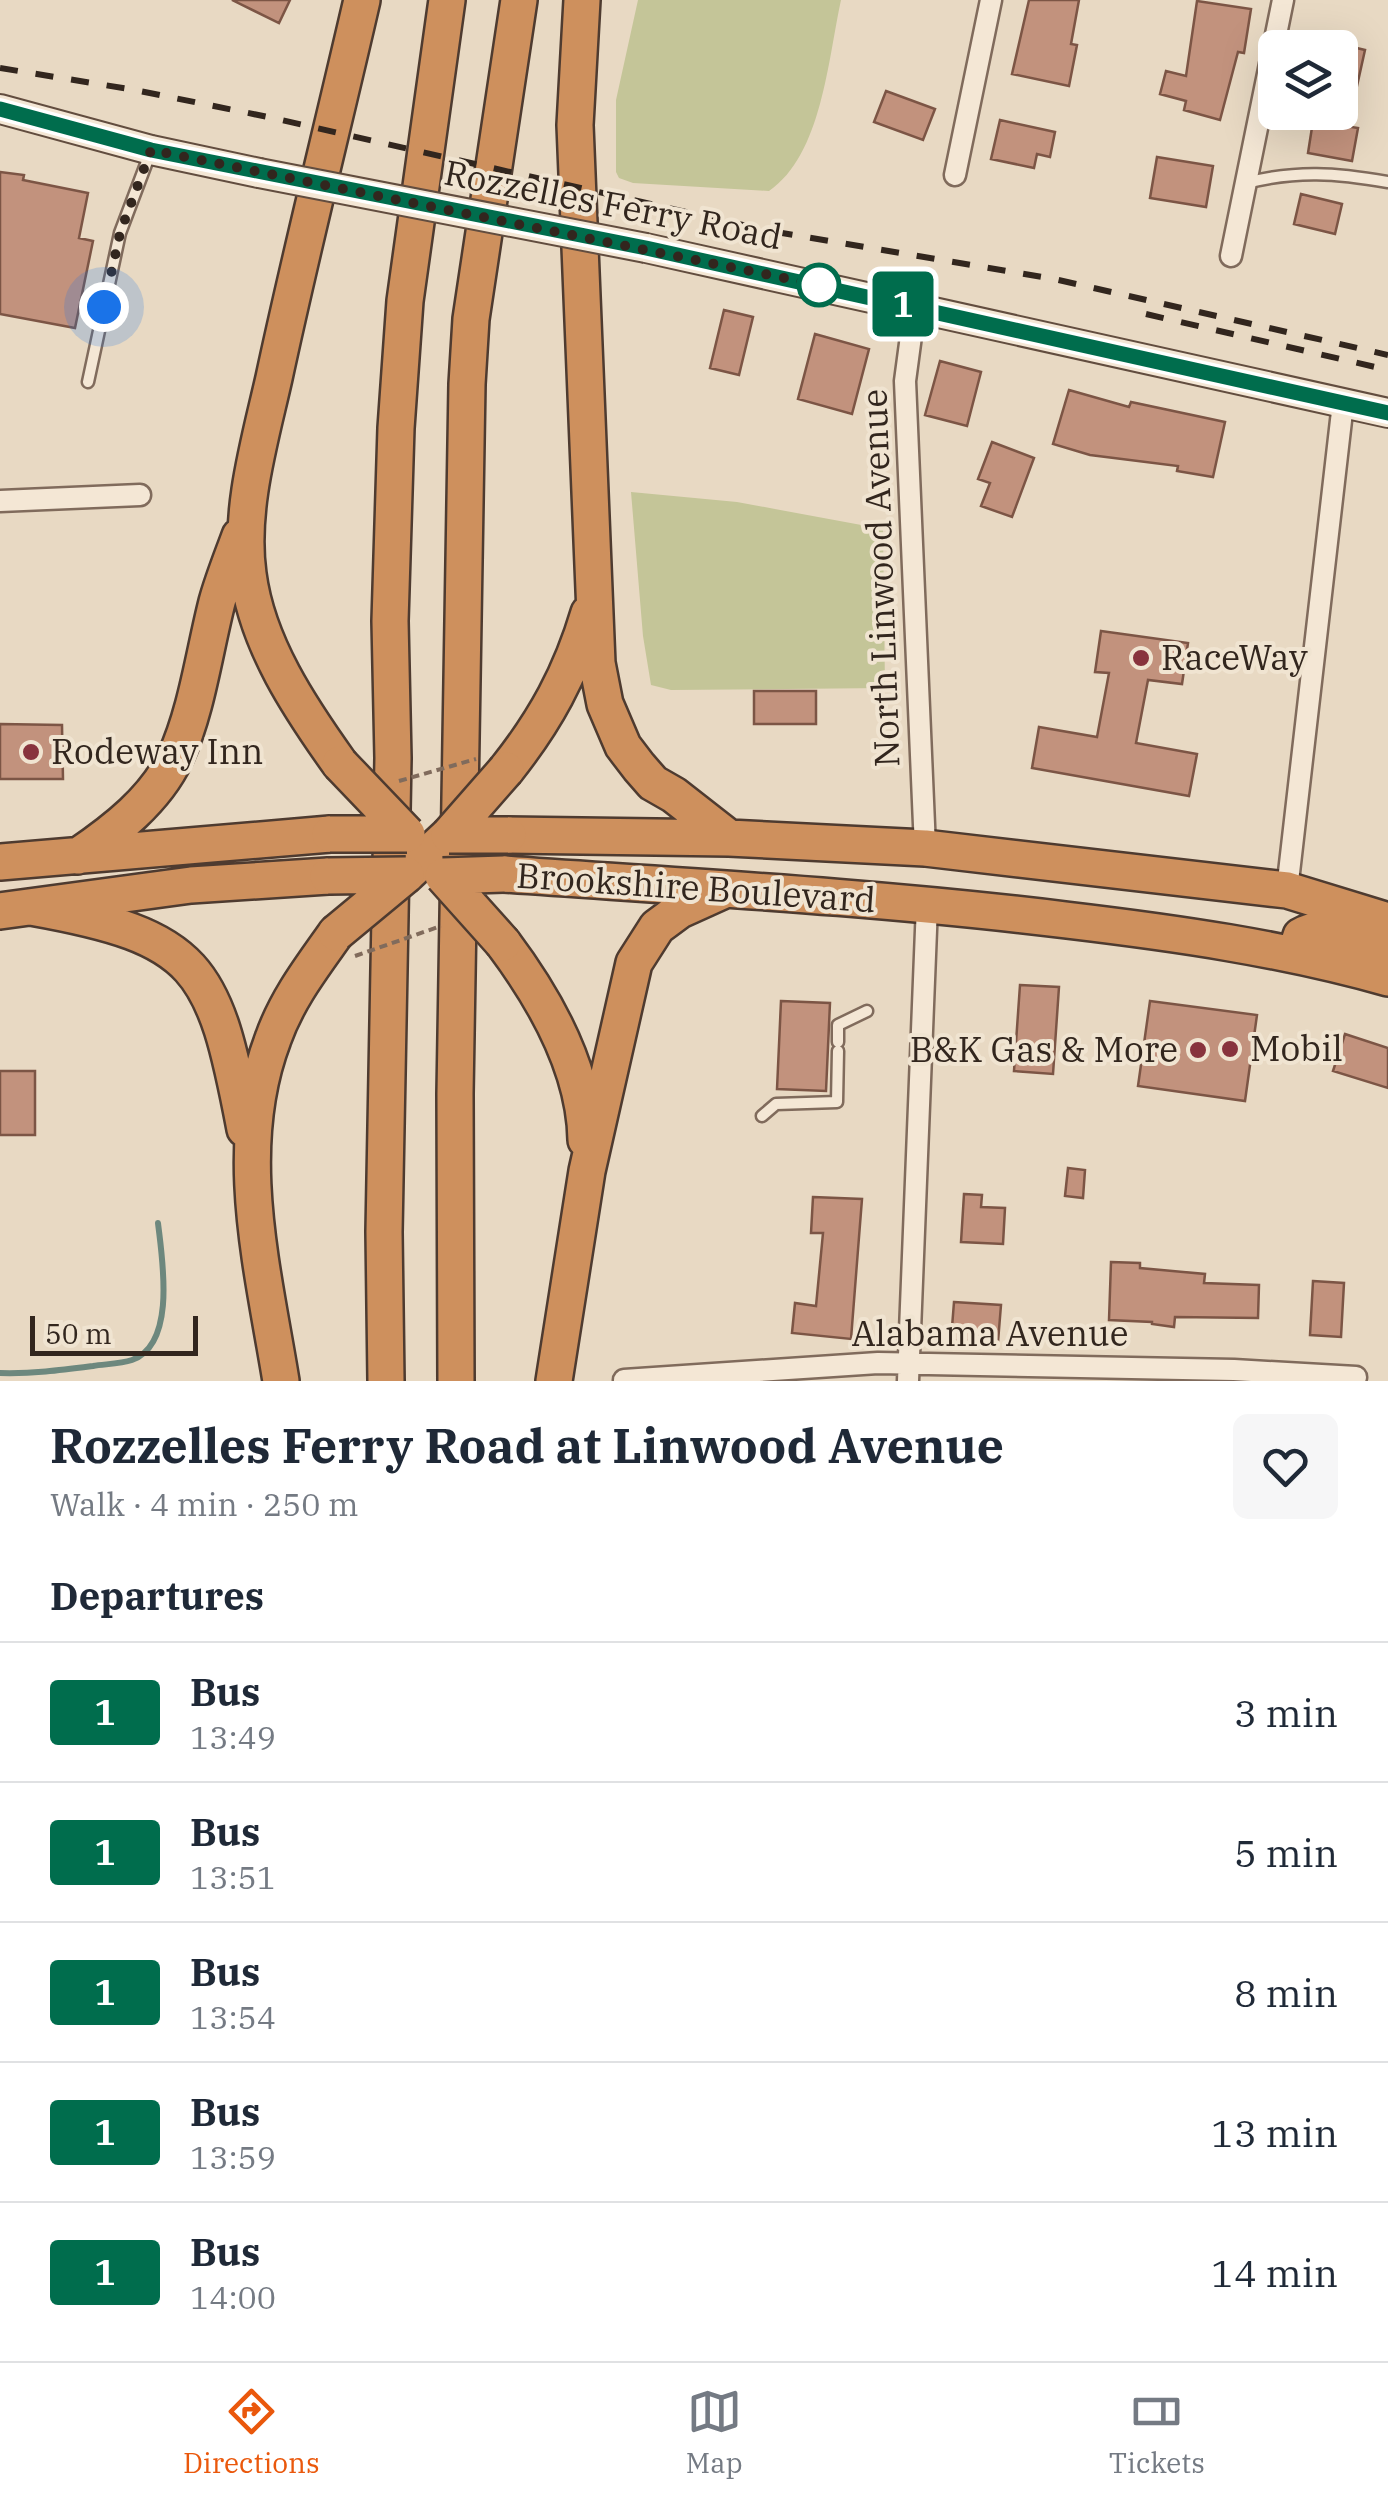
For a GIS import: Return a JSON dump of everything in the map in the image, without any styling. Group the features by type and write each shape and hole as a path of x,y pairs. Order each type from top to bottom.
{"highway":[{"path":"78,856 136,810 176,757 218,596 247,516 288,314 362,0"},
{"path":"386,1381 385,1095 396,428 405,300 447,0"},
{"path":"456,1381 455,1094 467,384 471,318 520,0"},
{"path":"582,0 574,125 594,592 605,704 623,746 654,783 730,838"},
{"path":"247,516 248,574 255,611 285,678 340,764 503,943 540,994 571,1065 584,1111 587,1171"},
{"path":"252,1169 260,1088 273,1037 296,988 342,948 426,855 491,765 541,726 558,692 594,592"},
{"name":"Brookshire Boulevard","path":"0,862 330,834 504,874 927,905 1148,929 1294,954 1388,978"},
{"name":"Brookshire Boulevard","path":"16,909 191,885 328,876 508,835 730,838 925,848 1288,890 1388,921"},
{"path":"554,1381 587,1171 634,962 657,927 680,910 727,888"},
{"path":"16,909 99,919 144,935 170,949 196,972 218,1011 229,1043 252,1169 254,1216 281,1381"},
{"path":"1294,954 1301,936 1312,930 1388,947"}],"street":[{"path":"955,175 991,0"},
{"path":"1232,256 1283,0"},
{"name":"Rozzelles Ferry Road","path":"0,109 151,150 646,248 1388,413"},
{"name":"North Linwood Avenue","path":"915,306 905,382 925,848"},
{"path":"1288,890 1343,402"},
{"path":"0,501 140,495"},
{"path":"909,1372 927,905"},
{"name":"Alabama Avenue","path":"624,1380 878,1362 909,1372 1356,1376"}],"lane":[{"path":"88,382 120,233 151,150"},
{"path":"1246,183 1284,173 1349,175 1388,182"},
{"path":"762,1116 776,1104 837,1102 838,1025 866,1011"}],"path":[{"path":"399,781 491,765"},
{"path":"342,948 442,926"}],"green space":[{"path":"638,0 841,0 812,130 787,175 769,191 633,183 619,178 616,100"},
{"path":"631,492 737,502 883,529 885,688 671,690 651,685"}],"building":[{"path":"232,0 290,0 279,23"},
{"path":"1029,0 1079,0 1071,44 1077,45 1069,86 1012,74"},
{"path":"1197,1 1251,9 1244,53 1238,52 1220,120 1184,110 1186,101 1160,94 1166,71 1186,76"},
{"path":"1358,48 1365,50 1358,82"},
{"path":"886,91 935,109 923,140 874,122"},
{"path":"1000,120 1055,132 1050,157 1037,154 1034,168 991,159"},
{"path":"1312,130 1358,130 1352,161 1308,153"},
{"path":"1157,157 1213,166 1206,207 1150,198"},
{"path":"0,172 88,193 79,238 93,241 75,328 0,314"},
{"path":"1301,194 1342,204 1335,234 1294,224"},
{"path":"724,310 753,317 739,375 710,368"},
{"path":"815,334 869,349 852,414 798,399"},
{"path":"940,361 981,372 967,426 925,415"},
{"path":"1069,390 1129,407 1131,402 1225,422 1213,477 1177,471 1178,466 1090,455 1053,444"},
{"path":"992,442 1034,458 1012,517 981,506 990,483 978,479"},
{"path":"1101,631 1188,643 1182,684 1148,680 1136,743 1197,754 1189,796 1032,768 1039,727 1097,737 1109,673 1095,672"},
{"path":"754,691 816,691 816,724 754,724"},
{"name":"Rodeway Inn","path":"0,724 62,725 63,779 0,779"},
{"path":"1020,985 1059,987 1053,1074 1014,1071"},
{"path":"781,1001 830,1003 826,1091 777,1089"},
{"path":"1150,1001 1257,1015 1245,1101 1138,1086"},
{"path":"1345,1034 1388,1048 1388,1088 1333,1071"},
{"path":"0,1071 35,1071 35,1135 0,1135"},
{"path":"1068,1168 1085,1170 1083,1198 1065,1196"},
{"path":"964,1194 982,1195 981,1207 1005,1208 1003,1244 961,1242"},
{"path":"813,1197 862,1199 851,1339 792,1333 795,1303 816,1306 823,1233 811,1233"},
{"path":"1111,1262 1205,1274 1204,1283 1259,1285 1258,1318 1175,1317 1174,1327 1109,1320"},
{"path":"1313,1281 1344,1283 1341,1337 1310,1335"},
{"path":"954,1302 1001,1305 998,1342 951,1340"}],"waterway":[{"path":"0,1373 118,1363 146,1351 156,1337 163,1299 158,1223"}],"railway":[{"path":"0,68 268,117 770,231 1054,279 1388,355"},
{"path":"1146,314 1388,370"}],"bus line":[{"name":"1","path":"0,109 151,150 646,248 1388,413"}],"place":[{"name":"RaceWay","path":"1141,658"},
{"name":"Rodeway Inn","path":"31,752"},
{"name":"Mobil","path":"1230,1049"},
{"name":"B&K Gas & More","path":"1198,1050"}],"route":[{"path":"104,307 120,233 151,150 819,285"}]}
